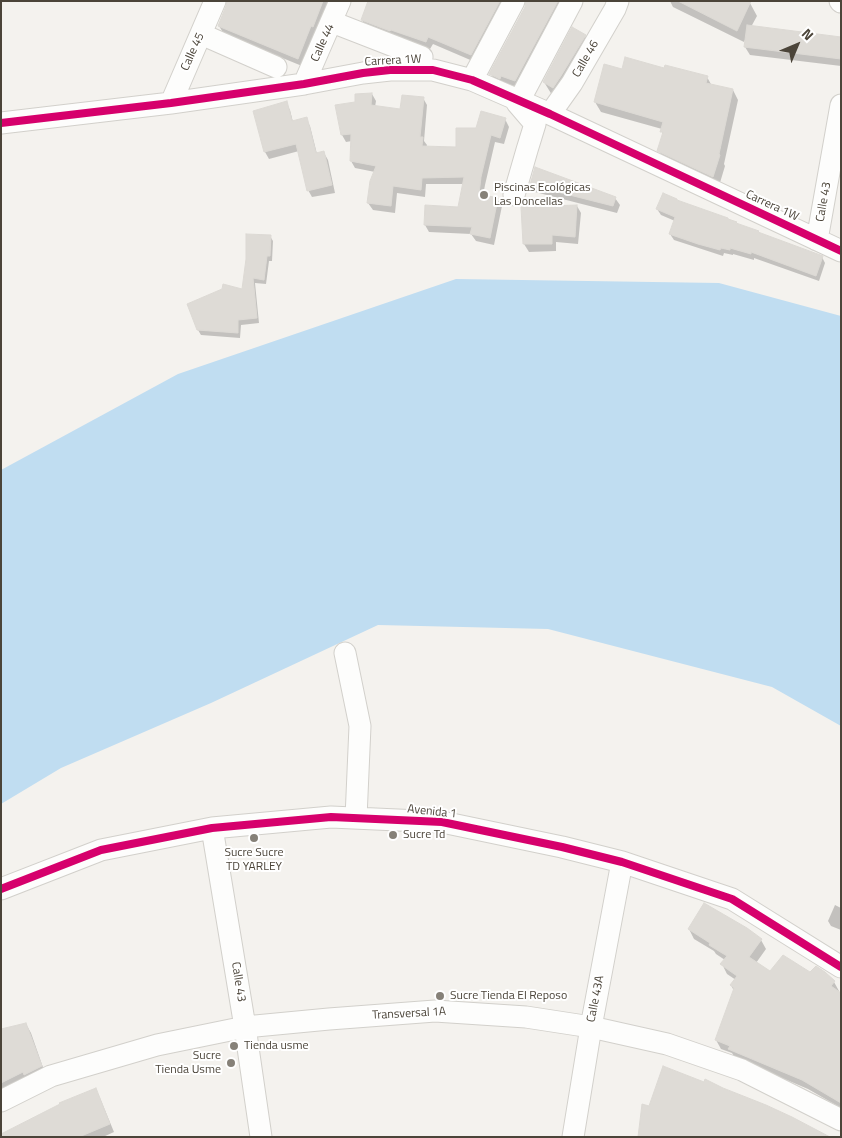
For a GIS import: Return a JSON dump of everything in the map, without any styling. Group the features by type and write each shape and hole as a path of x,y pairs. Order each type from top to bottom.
{"street":[{"name":"Calle 45","path":"171,102 215,1"},
{"name":"Calle 44","path":"304,84 340,1"},
{"path":"472,80 514,1"},
{"path":"514,195 536,124 516,100 572,1"},
{"name":"Calle 46","path":"550,114 572,83 616,9 618,1"},
{"path":"332,22 422,57"},
{"path":"201,34 276,67"},
{"name":"Carrera 1W","path":"1,123 304,84 363,73 390,70 433,70 472,80 550,114 841,251"},
{"name":"Calle 43","path":"817,240 841,105"},
{"path":"344,653 360,726 356,818"},
{"name":"Avenida 1","path":"1,889 102,850 212,828 331,817 442,822 562,847 622,862 732,899 841,967"},
{"name":"Calle 43","path":"212,828 246,1027 261,1137"},
{"name":"Calle 43A","path":"573,1137 591,1027 622,862"},
{"name":"Transversal 1A","path":"1,1101 51,1076 157,1044 246,1027 435,1011 526,1018 591,1027 667,1044 742,1070 841,1120"}],"water":[{"path":"456,279 719,283 841,316 841,726 772,687 548,629 378,625 211,703 61,768 1,804 1,470 178,374"}],"building":[{"path":"227,1 323,1 298,59 218,26"},
{"path":"368,1 500,1 471,55 428,37 426,42 361,20"},
{"path":"526,1 558,1 515,81 501,76 500,79 489,74 525,7"},
{"path":"678,1 751,1 737,31"},
{"path":"747,25 841,37 841,59 744,47"},
{"path":"572,27 586,35 553,88 543,82"},
{"path":"625,57 664,68 665,65 708,76 706,83 733,89 720,155 713,177 657,151 663,132 660,132 663,122 594,102 604,64 622,69"},
{"path":"372,93 371,105 400,109 402,95 424,97 420,137 423,137 422,146 456,147 456,128 476,128 481,111 506,118 500,138 491,135 481,177 479,194 498,198 490,238 470,234 472,227 424,225 425,205 458,207 464,177 422,178 421,190 393,186 391,206 367,203 370,181 376,166 350,161 351,134 341,135 335,105 355,102 355,94"},
{"path":"287,101 292,121 307,117 316,153 324,151 332,185 307,191 296,144 264,152 253,111"},
{"path":"535,167 616,197 613,206 530,185"},
{"path":"663,193 823,256 816,276 751,252 751,254 730,248 730,250 721,248 720,250 669,234 675,217 656,209"},
{"path":"577,205 575,237 552,235 552,244 523,244 521,207"},
{"path":"246,234 271,235 270,256 267,256 264,280 253,278 257,318 238,320 238,333 197,330 187,304 222,289 223,284 242,289 246,259"},
{"path":"704,903 762,939 749,957 770,971 783,955 810,972 816,966 835,981 831,986 841,993 841,1103 802,1080 728,1049 730,1046 715,1040 734,988 730,985 737,976 720,964 727,956 688,929"},
{"path":"26,1023 42,1066 24,1075 23,1072 1,1083 1,1029"},
{"path":"663,1066 704,1082 705,1079 792,1117 830,1137 638,1137 642,1104 649,1106"},
{"path":"96,1088 110,1124 79,1137 1,1137 1,1134 59,1103"}],"cycle path":[{"path":"1,123 171,103 304,84 363,73 390,70 433,70 472,80 550,114 841,251"},
{"path":"1,889 101,850 212,828 331,817 442,822 562,847 622,862 732,899 841,967"}],"place":[{"name":"Piscinas Ecológicas Las Doncellas","path":"484,195"},
{"name":"Sucre Td","path":"393,835"},
{"name":"Sucre Sucre TD YARLEY","path":"254,838"},
{"name":"Sucre Tienda El Reposo","path":"440,996"},
{"name":"Tienda usme","path":"234,1046"},
{"name":"Sucre Tienda Usme","path":"231,1063"}]}
